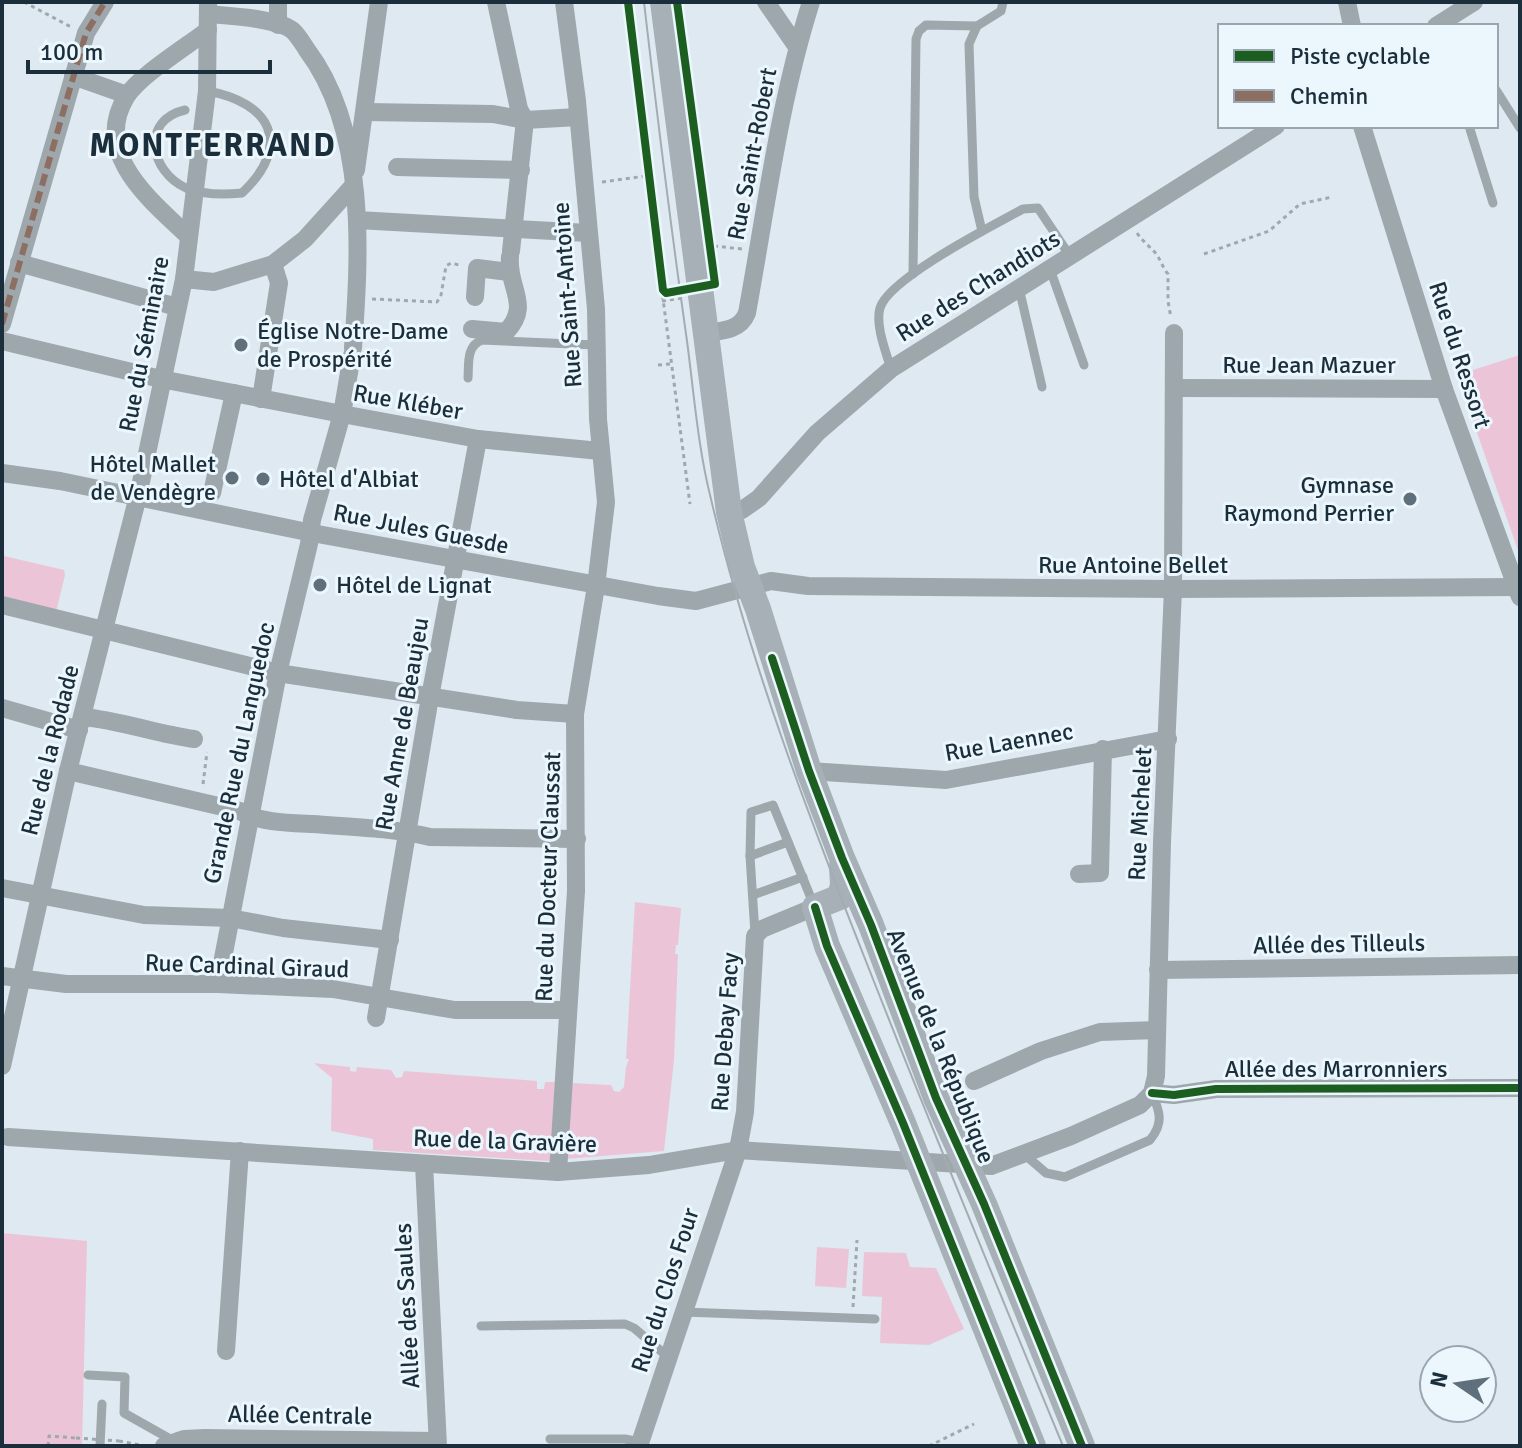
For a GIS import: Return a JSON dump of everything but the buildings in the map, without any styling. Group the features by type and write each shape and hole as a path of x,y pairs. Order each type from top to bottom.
{"main road":[{"name":"Avenue de la République","path":"663,2 693,288 704,333 742,567 809,771 842,858 871,925 936,1098 984,1204 1082,1446"},
{"name":"Avenue de la République","path":"824,903 840,897 842,858"},
{"path":"824,903 827,946 919,1163 1033,1446"}],"street":[{"path":"2,324 86,33 105,2"},
{"path":"278,2 278,25"},
{"path":"184,279 214,282 273,264 305,239 353,186 366,112 379,2"},
{"path":"472,329 506,332 516,322 520,304 510,260 525,120 519,109 496,2"},
{"name":"Rue Saint-Antoine","path":"564,2 596,309 600,451 606,502 596,586"},
{"path":"766,2 797,47"},
{"name":"Rue Saint-Robert","path":"704,333 725,330 743,322 783,107 811,2"},
{"path":"1347,2 1352,24"},
{"path":"1445,24 1474,2"},
{"path":"189,237 146,196 126,170 117,128 127,95 208,15 254,18 292,30 316,61 336,100 353,186"},
{"name":"Rue du Séminaire","path":"138,496 184,279 207,91 208,15"},
{"path":"73,76 127,95"},
{"path":"366,112 493,114 525,120 578,117"},
{"name":"Rue du Ressort","path":"1363,128 1444,389 1518,592"},
{"name":"Rue des Chandiots","path":"731,499 759,498 817,433 891,369 1271,130"},
{"path":"397,167 521,170"},
{"name":"Grande Rue du Languedoc","path":"218,984 278,673 312,533 315,507 342,414 352,352 356,298 357,220 353,186"},
{"path":"357,220 588,233"},
{"path":"475,297 477,268 510,260"},
{"path":"19,263 177,307"},
{"path":"261,399 279,283 273,264"},
{"name":"Rue Michelet","path":"1152,1093 1156,1076 1173,589 1174,333"},
{"name":"Rue Kléber","path":"2,341 161,379 342,414 478,439 600,451"},
{"name":"Rue Jean Mazuer","path":"1174,388 1444,389"},
{"path":"212,493 234,393"},
{"name":"Rue Anne de Beaujeu","path":"376,1018 430,697 478,439"},
{"name":"Rue Jules Guesde","path":"2,473 60,481 312,533 596,586 696,601"},
{"name":"Rue de la Rodade","path":"2,1064 11,978 39,895 138,496"},
{"name":"Rue Antoine Bellet","path":"696,601 771,581 815,586 1518,592"},
{"name":"Rue du Docteur Claussat","path":"558,1172 577,839 575,714 596,586"},
{"path":"2,605 278,673 517,710 575,714"},
{"path":"2,708 80,723 102,718 157,734 194,739"},
{"name":"Rue Laennec","path":"809,771 946,780 1168,739"},
{"path":"1079,874 1100,873 1103,749"},
{"path":"68,771 240,811 249,817 408,832 430,837 577,839"},
{"path":"2,888 144,915 230,918 283,928 390,940"},
{"path":"824,903 871,925"},
{"name":"Rue Debay Facy","path":"738,1150 745,1112 755,936 762,929 824,903"},
{"name":"Allée des Tilleuls","path":"1158,970 1520,965"},
{"name":"Rue Cardinal Giraud","path":"11,978 66,984 218,984 333,989 455,1010 568,1010"},
{"path":"974,1081 1041,1051 1100,1032 1157,1030"},
{"name":"Allée des Marronniers","path":"1152,1093 1174,1095 1216,1089 1520,1088"},
{"path":"966,1166 991,1166 1024,1154 1140,1105 1152,1093"},
{"name":"Rue de la Gravière","path":"4,1137 558,1172 649,1165 738,1150 919,1163"},
{"name":"Rue du Clos Four","path":"640,1444 738,1150"},
{"path":"226,1351 240,1151"},
{"name":"Avenue de la République","path":"919,1163 966,1166"},
{"name":"Allée des Saules","path":"424,1164 438,1444"},
{"name":"Allée Centrale","path":"170,1444 205,1438 438,1444"}],"lane":[{"path":"913,274 916,39 926,25 977,26 1001,11 1003,2"},
{"path":"977,26 969,44 974,197 982,231"},
{"path":"185,110 174,112 159,124 157,162 167,175 195,195 242,193 265,166 271,148 262,117 241,100 207,91"},
{"path":"1498,93 1520,128"},
{"path":"1470,128 1493,203"},
{"path":"891,369 880,324 881,307 892,292 913,274 1023,209 1038,208 1070,256"},
{"path":"1050,269 1084,365"},
{"path":"1019,288 1042,387"},
{"path":"468,378 470,349 482,340 596,345"},
{"path":"755,936 750,856 751,812 773,805 803,877 824,903"},
{"path":"750,856 788,842"},
{"path":"753,895 803,877"},
{"path":"1024,1154 1046,1173 1065,1177 1150,1140 1159,1129 1161,1115 1152,1093"},
{"path":"684,1312 875,1319"},
{"path":"481,1326 625,1324 668,1357"},
{"path":"88,1375 125,1377 124,1413 170,1444"},
{"path":"100,1446 102,1404"},
{"path":"550,1439 625,1439 640,1444"}],"path":[{"path":"24,2 86,33"},
{"path":"626,2 690,504"},
{"path":"626,2 663,290 673,293 693,288"},
{"path":"584,185 646,176"},
{"path":"1204,254 1269,231 1300,204 1332,197"},
{"path":"1130,217 1138,235 1158,256 1168,274 1168,301 1174,333"},
{"path":"708,230 712,259"},
{"path":"710,246 758,251"},
{"path":"356,298 437,302 446,266 451,263 477,268"},
{"path":"662,301 688,297 693,288"},
{"path":"658,365 670,364"},
{"path":"194,739 207,741 201,803"},
{"path":"853,1318 857,1240"},
{"path":"929,1446 974,1424"},
{"path":"48,1446 49,1436 146,1446"}],"shaded area":[{"path":"1520,355 1520,556 1457,375"},
{"path":"4,556 64,570 56,612 2,600"},
{"path":"635,902 681,908 675,954 678,954 674,1060 664,1151 565,1159 571,1083 611,1085 614,1091 619,1092 624,1087 629,1059 626,1059"},
{"path":"314,1063 350,1067 350,1071 356,1072 357,1067 391,1070 396,1078 402,1077 404,1071 537,1081 537,1089 544,1089 545,1082 555,1082 550,1161 373,1150 373,1139 331,1131 332,1078"},
{"path":"2,1233 87,1241 82,1446 2,1446"},
{"path":"817,1247 849,1249 846,1288 815,1286"},
{"path":"864,1252 906,1253 910,1267 936,1268 964,1329 929,1345 880,1343 882,1297 862,1296"}],"tram line":[{"path":"644,2 700,441 711,499 743,620 782,740 848,916 1063,1446"}],"marked path":[{"path":"2,324 86,33 105,2"}],"cycle path":[{"path":"628,2 663,290 666,293 715,284 677,2"},
{"path":"772,658 809,771 936,1098 984,1204 1082,1446"},
{"path":"815,907 827,946 903,1123 1033,1446"},
{"path":"1152,1093 1174,1095 1216,1089 1520,1088"}],"place":[{"name":"Église Notre-Dame de Prospérité","path":"241,345"},
{"name":"Hôtel Mallet de Vendègre","path":"232,478"},
{"name":"Hôtel d'Albiat","path":"263,479"},
{"name":"Gymnase Raymond Perrier","path":"1410,499"},
{"name":"Hôtel de Lignat","path":"320,585"}],"district":[{"name":"MONTFERRAND","path":"213,145"}]}
